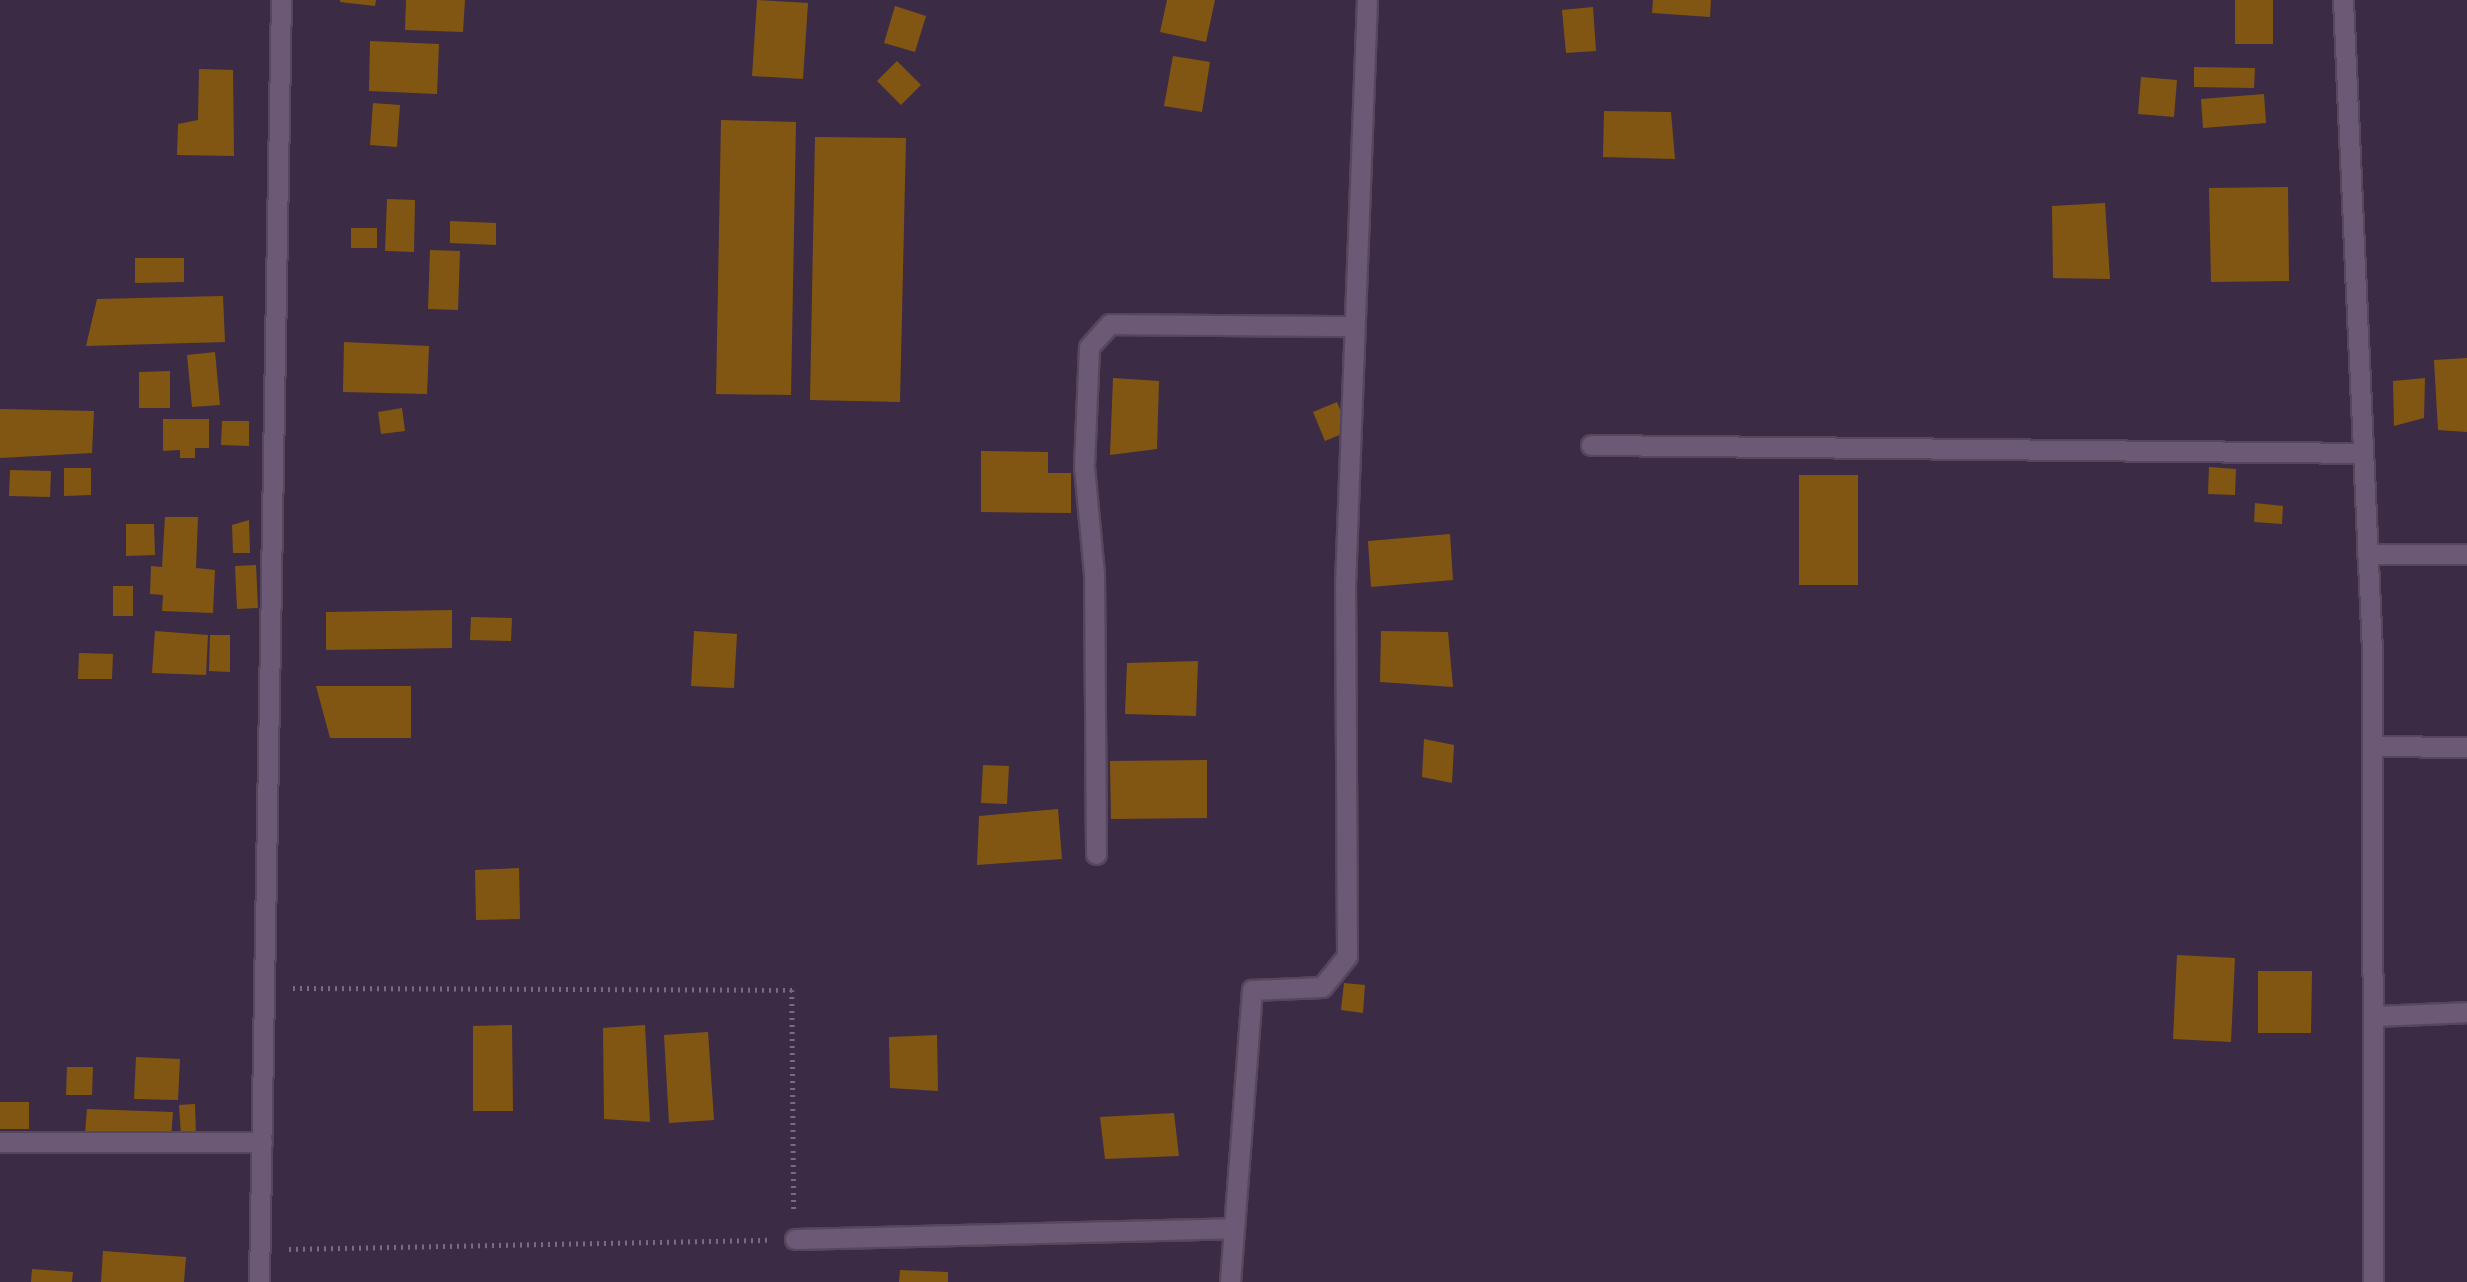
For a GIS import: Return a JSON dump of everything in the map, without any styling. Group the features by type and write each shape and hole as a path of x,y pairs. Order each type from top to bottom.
{"street":[{"path":"259,1282 281,0"},
{"path":"1230,1282 1252,990 1322,987 1347,956 1345,585 1367,0"},
{"path":"2343,0 2367,554 2372,746 2374,1282"},
{"path":"1096,854 1094,574 1084,466 1089,348 1110,324 1353,326"},
{"path":"1591,445 2363,453"},
{"path":"2367,554 2467,554"},
{"path":"2372,746 2467,747"},
{"path":"2373,1016 2467,1012"},
{"path":"0,1142 262,1142"},
{"path":"795,1240 1233,1228"}],"path":[{"path":"260,1250 795,1240 792,990 264,988"}],"building":[{"path":"340,0 376,0 375,6"},
{"path":"406,0 465,0 463,32 405,30"},
{"path":"757,0 808,3 803,79 752,76"},
{"path":"1167,0 1215,0 1206,42 1160,32"},
{"path":"1653,0 1711,0 1710,17 1652,13"},
{"path":"2235,0 2273,0 2273,44 2235,44"},
{"path":"895,6 926,16 915,52 884,43"},
{"path":"1593,7 1596,51 1566,53 1562,10"},
{"path":"370,41 439,44 437,94 369,91"},
{"path":"1173,56 1210,62 1202,112 1164,106"},
{"path":"897,61 921,85 901,105 877,81"},
{"path":"2194,67 2255,68 2254,88 2194,87"},
{"path":"199,69 233,70 234,156 177,155 178,124 198,120"},
{"path":"2141,77 2177,80 2174,117 2138,114"},
{"path":"2264,94 2266,123 2203,128 2201,99"},
{"path":"373,103 400,105 397,147 370,145"},
{"path":"1604,111 1671,112 1675,159 1603,157"},
{"path":"721,120 796,122 791,395 716,394"},
{"path":"815,137 906,138 900,402 810,400"},
{"path":"2288,187 2289,281 2211,282 2209,188"},
{"path":"387,199 415,200 414,252 385,251"},
{"path":"2105,203 2110,279 2053,278 2052,206"},
{"path":"450,221 496,223 496,245 450,243"},
{"path":"351,228 377,228 377,248 351,248"},
{"path":"430,250 460,251 458,310 428,309"},
{"path":"135,258 184,258 184,282 135,283"},
{"path":"223,296 225,342 86,346 97,299"},
{"path":"344,342 429,346 427,394 343,392"},
{"path":"215,352 220,405 192,407 187,355"},
{"path":"2467,358 2467,432 2438,430 2434,360"},
{"path":"170,371 170,408 139,408 139,372"},
{"path":"1113,378 1159,381 1157,449 1110,455"},
{"path":"2425,378 2424,418 2394,426 2393,381"},
{"path":"1337,402 1349,431 1325,441 1313,412"},
{"path":"402,408 405,431 381,434 378,412"},
{"path":"0,409 94,411 92,453 0,458"},
{"path":"163,419 209,419 209,448 195,448 195,458 180,458 180,450 163,451"},
{"path":"222,421 249,421 249,446 221,445"},
{"path":"981,451 1048,452 1048,473 1071,473 1071,513 981,512"},
{"path":"2209,467 2236,469 2235,495 2208,494"},
{"path":"64,468 91,468 91,495 64,496"},
{"path":"10,470 51,471 50,497 9,496"},
{"path":"1799,475 1858,475 1858,585 1799,585"},
{"path":"2255,503 2283,506 2282,524 2254,522"},
{"path":"165,517 198,517 196,568 215,570 213,613 162,611 163,595 150,594 151,566 162,567"},
{"path":"249,520 250,553 233,553 232,525"},
{"path":"126,524 154,524 155,555 126,556"},
{"path":"1450,534 1453,580 1371,587 1368,541"},
{"path":"256,565 258,608 237,609 235,566"},
{"path":"113,586 133,586 133,616 113,616"},
{"path":"452,610 452,648 326,650 326,612"},
{"path":"471,617 512,618 511,641 470,640"},
{"path":"155,631 208,635 206,675 152,673"},
{"path":"694,631 737,634 734,688 691,686"},
{"path":"1381,631 1448,632 1453,687 1380,682"},
{"path":"210,635 230,635 230,672 209,671"},
{"path":"79,653 113,654 112,679 78,679"},
{"path":"1198,661 1196,716 1125,714 1127,663"},
{"path":"316,686 411,686 411,738 330,738"},
{"path":"1424,739 1454,745 1452,783 1422,777"},
{"path":"1207,760 1207,818 1111,819 1110,761"},
{"path":"983,765 1009,766 1007,804 981,803"},
{"path":"1058,809 1062,859 977,865 979,816"},
{"path":"519,868 520,919 476,920 475,870"},
{"path":"2177,955 2235,958 2231,1042 2173,1039"},
{"path":"2258,971 2312,971 2311,1033 2258,1033"},
{"path":"1344,983 1365,985 1363,1013 1341,1010"},
{"path":"512,1025 513,1111 473,1111 473,1026"},
{"path":"645,1025 650,1122 604,1119 603,1028"},
{"path":"708,1032 714,1120 669,1123 664,1035"},
{"path":"937,1035 938,1091 890,1088 889,1037"},
{"path":"136,1057 180,1059 178,1100 134,1099"},
{"path":"67,1067 93,1067 92,1095 66,1095"},
{"path":"0,1102 29,1102 29,1129 0,1129"},
{"path":"195,1104 196,1135 181,1136 179,1105"},
{"path":"87,1109 173,1112 171,1139 85,1134"},
{"path":"1174,1113 1179,1156 1105,1159 1100,1117"},
{"path":"103,1251 186,1257 184,1282 101,1282"},
{"path":"32,1269 73,1272 72,1282 31,1282"},
{"path":"900,1270 948,1272 948,1282 899,1282"}]}
